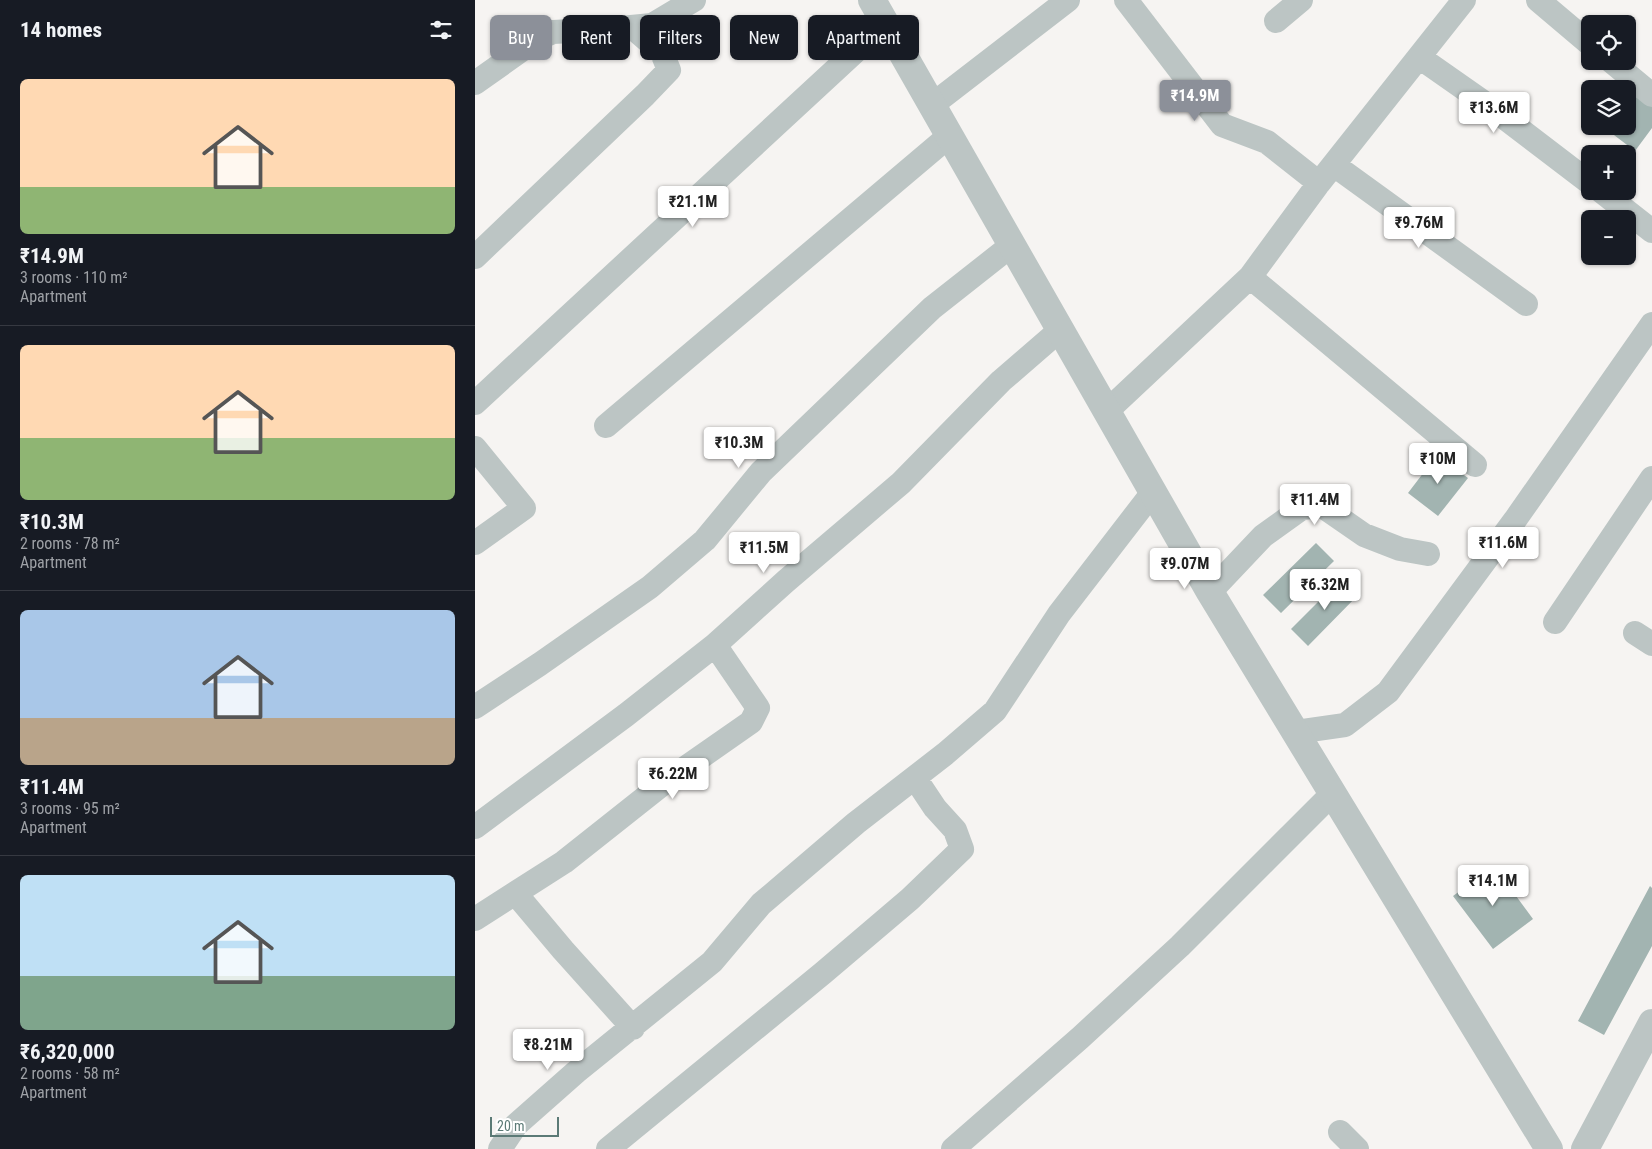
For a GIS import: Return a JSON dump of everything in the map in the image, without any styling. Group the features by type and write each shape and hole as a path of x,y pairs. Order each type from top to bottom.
{"street":[{"path":"475,83 537,39 553,32 652,25 694,0"},
{"path":"872,0 880,15"},
{"path":"932,105 1068,0"},
{"path":"1126,0 1222,125 1267,142 1319,183"},
{"path":"1276,21 1301,0"},
{"path":"1107,411 1250,277 1319,183 1464,0"},
{"path":"1537,0 1581,37"},
{"path":"475,258 669,70 663,53 632,27"},
{"path":"1419,58 1489,106 1581,176"},
{"path":"475,403 846,60"},
{"path":"906,60 1211,592 1549,1149"},
{"path":"1622,70 1652,95"},
{"path":"606,426 949,136"},
{"path":"1334,165 1526,304"},
{"path":"1612,200 1652,231"},
{"path":"475,706 540,664 650,587 705,540 761,472 932,308 1012,245"},
{"path":"1250,277 1475,465"},
{"path":"1296,732 1345,725 1388,692 1515,520 1652,324"},
{"path":"475,827 626,715 715,645 786,581 901,483 1001,381 1060,330"},
{"path":"475,448 524,508 475,543"},
{"path":"1555,622 1652,478"},
{"path":"500,1149 516,1125 576,1072 633,1028 712,962 761,904 856,823 945,754 995,711 1059,614 1153,492"},
{"path":"1211,592 1263,536 1302,508 1322,506 1364,535 1400,549 1427,554"},
{"path":"475,919 564,862 665,782 751,722 758,708 715,645"},
{"path":"608,1149 823,973 910,899 961,849 955,830 935,808 915,778"},
{"path":"956,1148 1080,1038 1179,946 1333,793"},
{"path":"516,894 633,1028"},
{"path":"1585,1149 1652,1024"},
{"path":"1340,1132 1357,1149"}],"building":[{"path":"1639,94 1652,104 1652,128 1636,150 1636,145 1627,145 1614,135 1636,135 1636,98"},
{"path":"1437,455 1468,478 1438,516 1408,493"},
{"path":"1316,543 1334,561 1281,613 1263,595"},
{"path":"1343,577 1360,593 1308,646 1291,629"},
{"path":"1494,866 1533,919 1493,949 1453,896"},
{"path":"1650,886 1652,888 1652,946 1604,1035 1578,1021"}]}
